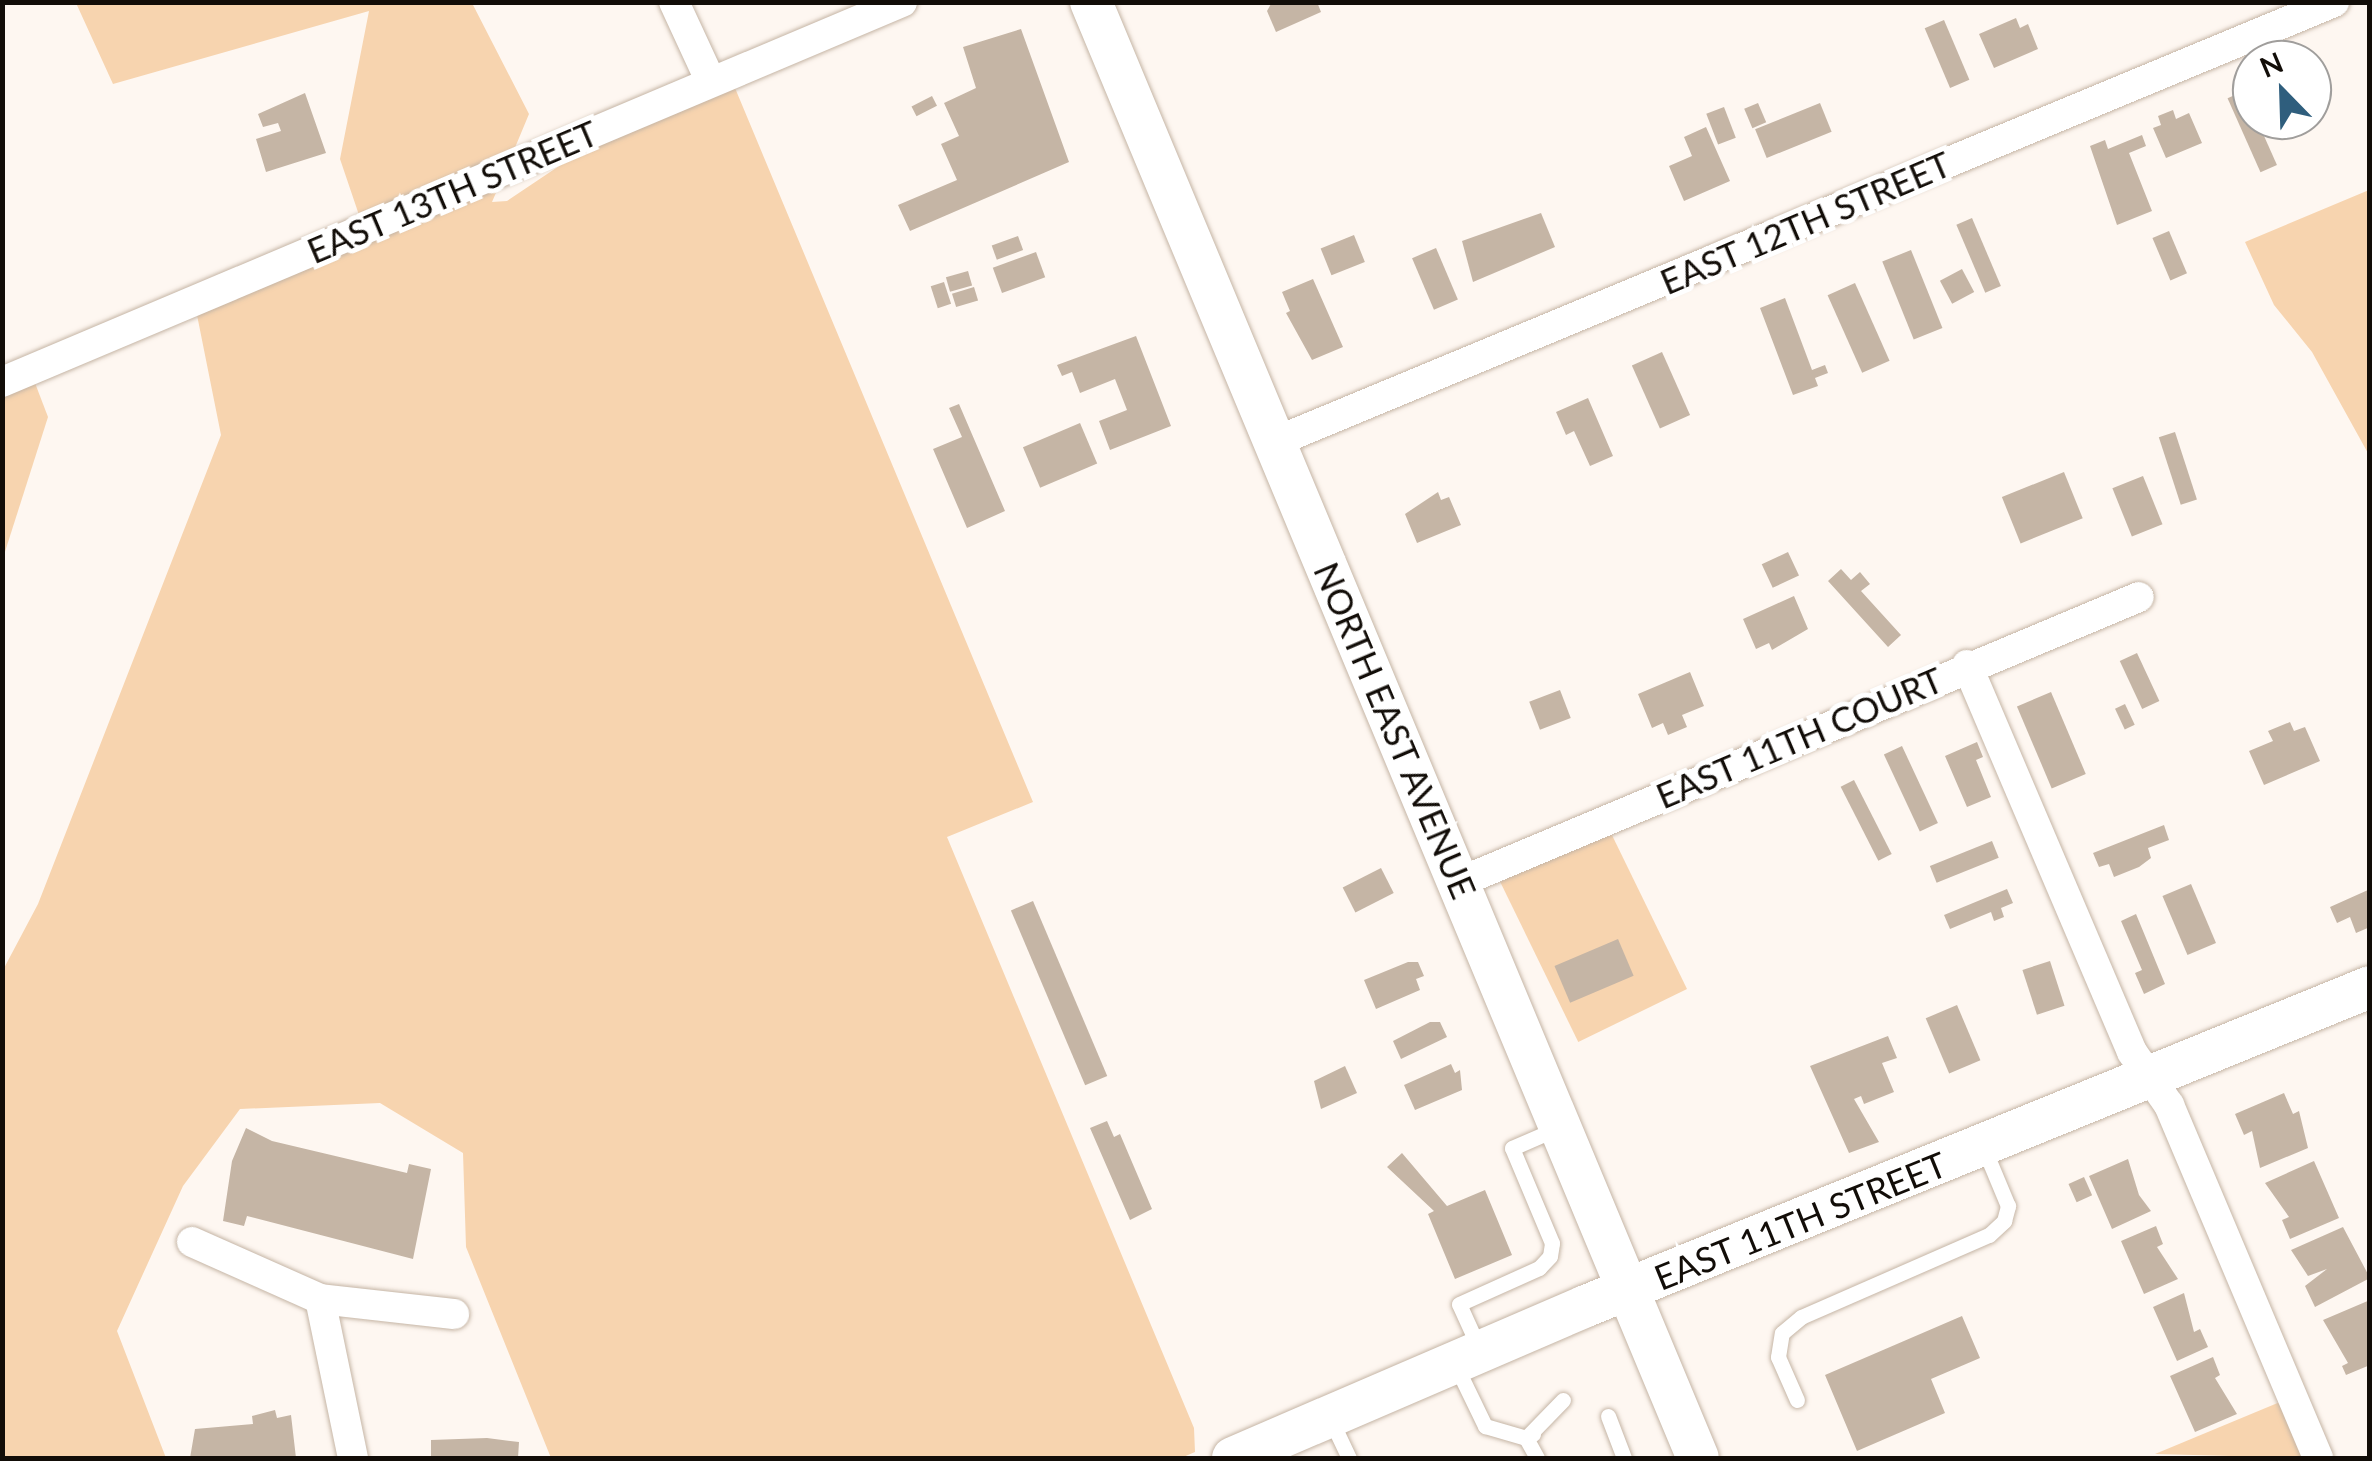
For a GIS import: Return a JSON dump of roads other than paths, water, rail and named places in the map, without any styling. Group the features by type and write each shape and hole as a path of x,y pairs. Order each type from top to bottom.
{"main road":[{"name":"NORTH EAST AVENUE","path":"1091,2 1460,882 1627,1290 1689,1455"},
{"name":"EAST 11TH STREET","path":"1233,1458 1627,1290 2370,987"}],"street":[{"path":"674,2 711,82"},
{"name":"EAST 13TH STREET","path":"2,382 902,2"},
{"name":"EAST 12TH STREET","path":"1276,442 2334,2"},
{"name":"EAST 11TH COURT","path":"1460,882 1967,665 2140,596"},
{"path":"1967,665 2132,1052 2169,1105 2318,1458"},
{"path":"192,1242 320,1299 454,1314"},
{"path":"320,1299 352,1458"}],"lane":[{"path":"1537,1458 1526,1438 1485,1426 1459,1304 1539,1268 1552,1244 1512,1148 1560,1127"},
{"path":"1797,1400 1778,1357 1782,1332 1801,1317 1989,1235 2004,1220 2008,1206 1983,1146"},
{"path":"1526,1438 1562,1400"},
{"path":"1608,1416 1622,1458"},
{"path":"1329,1417 1350,1458"},
{"path":"1526,1438 1556,1420"},
{"path":"1601,1436 1622,1458"}]}
